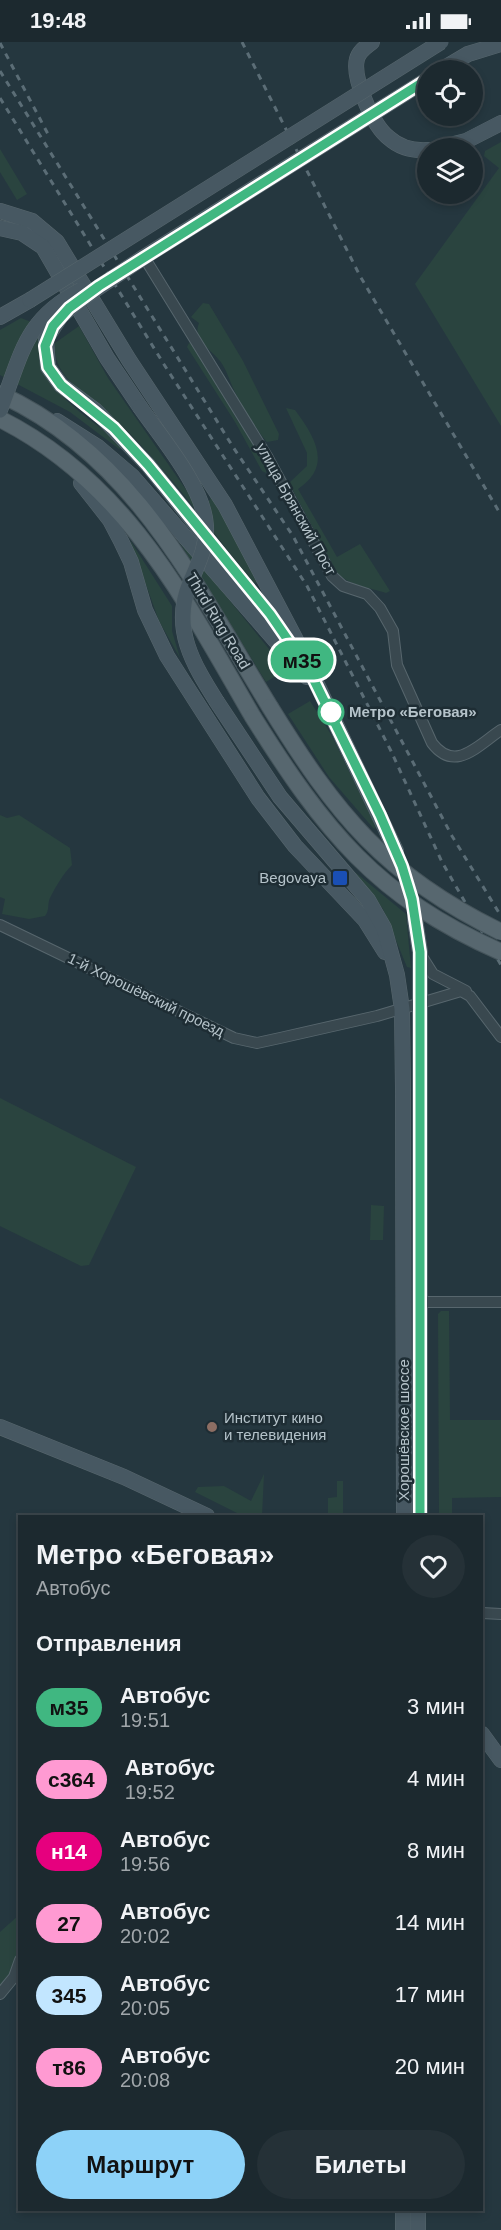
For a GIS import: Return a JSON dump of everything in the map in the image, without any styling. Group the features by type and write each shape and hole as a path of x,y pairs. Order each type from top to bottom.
{"main road":[{"path":"372,42 358,56 356,65 358,82 368,106 389,138 410,149 417,149"},
{"path":"0,318 441,42"},
{"path":"458,60 488,42"},
{"path":"468,54 501,44"},
{"path":"319,687 270,614 148,465 96,411 56,380 46,360 46,339 53,326 69,308 144,257 417,86"},
{"path":"472,138 501,123"},
{"path":"0,211 21,215 40,225 62,250 129,360 225,505 319,687 396,851"},
{"path":"0,228 22,233 43,247 107,358 193,486 206,526 204,545 186,595 182,627 190,656 217,702 280,797 358,887 376,914 394,959 402,1009"},
{"path":"144,257 65,299 44,315 30,335 4,401 77,432 132,476 306,675 331,712"},
{"name":"Third Ring Road","path":"4,401 70,436 118,477 179,558 317,782 377,850 435,896 501,932"},
{"name":"Third Ring Road","path":"0,419 61,457 119,508 152,550 314,810 366,866 434,918 459,934 501,952"},
{"path":"61,457 110,520 131,562 145,610 159,642 258,798 295,846 355,909 374,933 395,976 402,1009"},
{"name":"Хорошёвское шоссе","path":"416,919 420,952 420,1515"},
{"name":"Хорошёвское шоссе","path":"402,1009 404,1515"},
{"path":"0,1427 124,1477 197,1514"},
{"path":"483,1735 501,1760"},
{"path":"403,2211 403,2230"},
{"path":"418,2211 418,2230"}],"street":[{"name":"улица Брянский Пост","path":"144,257 268,458 332,576 343,586 372,597 386,618 394,635 397,665 432,743 440,754 457,757 501,730"},
{"name":"1-й Хорошёвский проезд","path":"0,925 234,1038 257,1043 402,1009"},
{"path":"420,952 433,974 463,989 470,996 501,1037"},
{"path":"402,1009 459,991 470,996"},
{"path":"419,1302 501,1302"},
{"path":"483,1613 501,1614"},
{"path":"0,1994 14,1977 18,1966"}],"green space":[{"path":"501,142 501,426 415,284 473,204 483,204 483,190 499,168 484,156 485,151"},
{"path":"0,149 27,194 17,200 0,172"},
{"path":"203,303 209,304 243,361 279,434 278,440 267,442 263,437 240,402 222,364 200,339 199,323 191,317"},
{"path":"21,318 44,327 40,347 43,365 50,381 76,409 122,446 119,449 70,412 0,375 0,330"},
{"path":"79,326 108,378 196,504 201,506 210,500 211,496 260,579 259,584 253,582 135,439 76,387 60,368 55,343"},
{"path":"189,343 195,345 238,421 257,447 266,464 266,473 262,471 235,422 187,347"},
{"path":"286,408 295,410 309,430 317,451 318,461 315,471 309,480 298,489 337,557 360,544 390,591 386,593 360,586 337,573 289,483 307,466 307,453"},
{"path":"170,527 286,670 266,682"},
{"path":"130,540 172,606 172,631 180,658 159,621"},
{"path":"310,701 332,736 376,827 374,829 329,777 288,714"},
{"path":"0,815 7,818 19,815 70,848 72,865 52,894 45,916 29,919 2,914 5,899 0,897"},
{"path":"355,872 406,914 411,968 407,967 383,909"},
{"path":"0,1098 136,1167 89,1265 81,1266 0,1226"},
{"path":"371,1205 384,1206 383,1240 370,1240"},
{"path":"441,1311 449,1311 450,1420 501,1420 501,1497 452,1498 452,1515 439,1515 438,1314"},
{"path":"264,1474 262,1515 241,1515 195,1492 198,1487 224,1486 251,1501"},
{"path":"337,1481 343,1481 343,1515 328,1515 328,1498 337,1497"},
{"path":"18,1916 18,1946 15,1963 0,1990 0,1932"}],"railway":[{"path":"242,42 360,276 501,515"},
{"path":"0,43 49,136"},
{"path":"0,71 233,447 293,536 452,836 501,916"},
{"path":"0,98 165,366 307,586 391,751 442,862 501,965"}],"bus line":[{"name":"м35","path":"417,86 99,286 61,316 49,332 45,346 48,367 56,380 105,420 132,446 270,614 302,659 319,687 402,866 412,899 420,952 418,1126 420,1515"}],"place":[{"name":"Метро «Беговая»","path":"331,712"},
{"name":"Begovaya","path":"340,878"},
{"name":"Институт кино и телевидения","path":"212,1427"}]}
